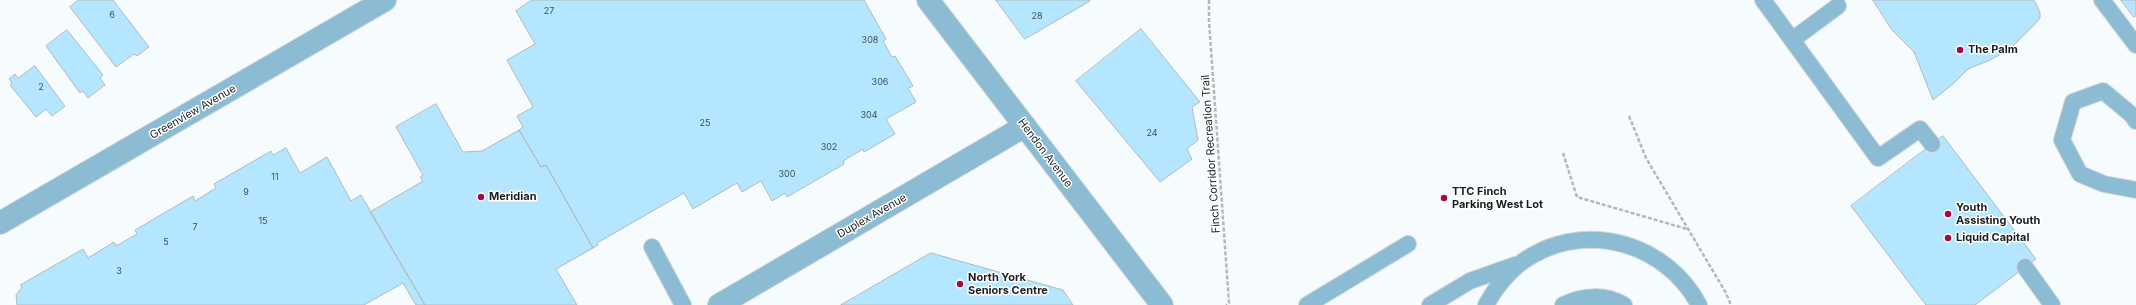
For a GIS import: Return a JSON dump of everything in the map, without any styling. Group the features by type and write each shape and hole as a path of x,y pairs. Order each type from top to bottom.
{"street":[{"name":"Greenview Avenue","path":"0,223 385,0"},
{"name":"Hendon Avenue","path":"928,0 1162,305"},
{"name":"Duplex Avenue","path":"720,305 1025,126"}],"lane":[{"path":"1763,0 1878,158 1920,129 1932,144"},
{"path":"2102,0 2136,45"},
{"path":"1792,40 1838,6"},
{"path":"2136,121 2132,114 2103,91 2073,102 2062,140 2080,174 2104,184 2136,190"},
{"path":"1486,305 1505,277 1532,255 1554,245 1577,240 1600,239 1624,243 1646,252 1674,271 1690,289 1699,305"},
{"path":"1307,305 1408,244"},
{"path":"652,247 683,305"},
{"path":"1430,305 1470,281 1523,262"},
{"path":"2025,267 2052,305"},
{"path":"1563,305 1577,299 1596,297 1610,299 1624,305"}],"path":[{"name":"Finch Corridor Recreation Trail","path":"1209,0 1209,21 1229,296 1229,303 1226,305"},
{"path":"1629,116 1646,158 1726,292 1731,305"},
{"path":"1563,153 1577,197 1688,229"}],"building":[{"path":"79,0 113,0 149,47 137,56 134,54 116,67 70,7"},
{"path":"532,0 864,0 886,39 883,41 892,57 895,56 913,86 908,88 916,102 886,119 895,134 864,152 863,149 843,161 844,164 787,197 785,193 772,201 761,181 742,192 737,183 693,209 684,193 597,243 598,245 593,248 546,165 541,167 519,130 523,127 517,116 533,107 507,60 535,44 516,11"},
{"path":"996,0 1089,0 1090,1 1025,39"},
{"name":"The Palm","path":"1873,0 2034,0 2040,12 2040,18 2010,49 1990,60 1968,69 1933,100 1914,52 1892,30"},
{"path":"2121,0 2136,0 2136,16 2134,17"},
{"path":"1141,29 1200,102 1192,107 1198,140 1187,149 1192,159 1160,182 1076,81"},
{"path":"67,30 103,75 100,78 105,85 88,98 83,91 80,93 46,46"},
{"path":"35,66 65,106 52,116 46,109 36,117 10,85 12,83 9,79 15,74 18,78"},
{"name":"Meridian","path":"436,104 463,152 482,151 519,130 541,167 546,165 593,248 556,269 577,305 425,305 370,212 423,181 420,177 423,175 396,127"},
{"path":"1943,136 2036,259 1975,305 1926,305 1851,206"},
{"path":"286,148 300,173 327,157 351,201 361,195 425,305 416,305 403,283 364,305 17,305 16,295 22,287 20,285 83,249 88,258 114,242 116,246 137,234 135,230 193,196 195,201 216,188 214,184 271,151 273,155"},
{"name":"North York Seniors Centre","path":"931,253 1063,290 1073,305 841,305"}],"place":[{"name":"The Palm","path":"1960,50"},
{"name":"Meridian","path":"481,197"},
{"name":"TTC Finch Parking West Lot","path":"1444,198"},
{"name":"Youth Assisting Youth","path":"1948,214"},
{"name":"Liquid Capital","path":"1948,238"},
{"name":"North York Seniors Centre","path":"960,284"}]}
